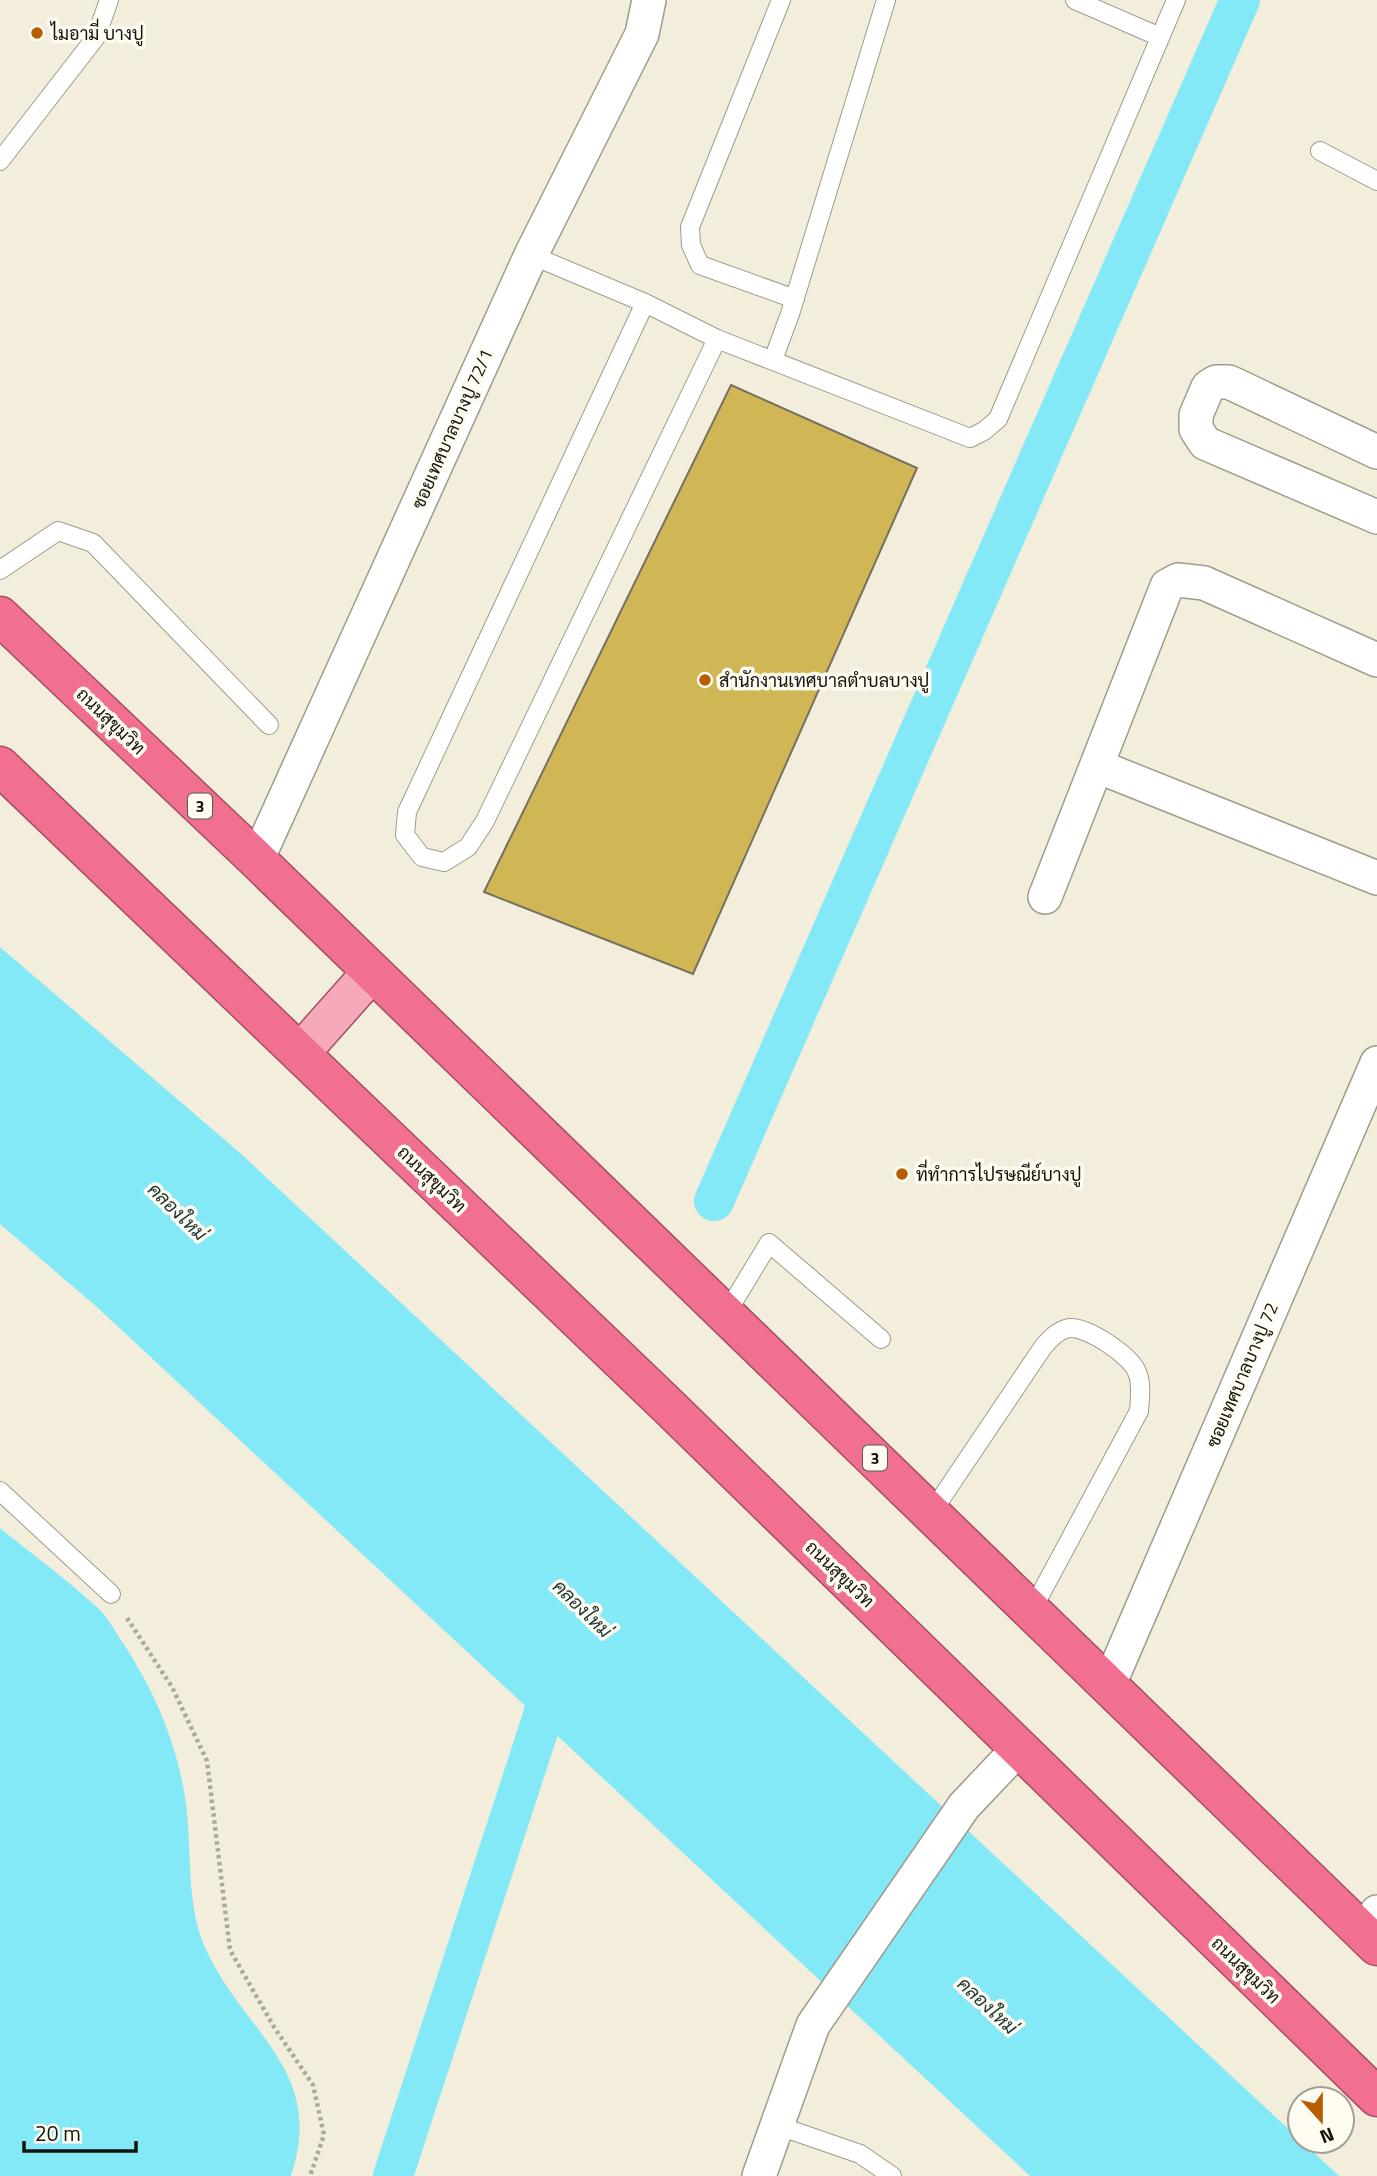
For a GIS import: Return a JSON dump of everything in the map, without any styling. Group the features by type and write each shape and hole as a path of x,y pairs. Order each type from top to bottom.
{"highway":[{"name":"ถนนสุขุมวิท","path":"0,616 257,860 932,1512 1108,1687 1373,1931"},
{"name":"ถนนสุขุมวิท","path":"0,766 301,1052 1377,2097"}],"main road":[{"path":"301,1052 372,972"}],"street":[{"name":"ซอยเทศบาลบางปู 72/1","path":"257,860 531,255 642,34 649,0"},
{"path":"1377,452 1229,383 1216,382 1208,387 1196,415 1196,429 1205,443 1377,517"},
{"path":"1045,897 1167,586 1178,580 1204,583 1377,660"},
{"path":"1097,765 1377,878"},
{"name":"ซอยเทศบาลบางปู 72","path":"1108,1687 1377,1063"},
{"path":"759,2176 813,2025 964,1806 1018,1749"}],"lane":[{"path":"0,162 96,37 109,0"},
{"path":"781,0 690,227 691,245 700,265 795,299"},
{"path":"773,360 795,299 886,0"},
{"path":"1074,0 1160,37"},
{"path":"531,255 645,303 717,339 970,438 998,419 1176,0"},
{"path":"1320,151 1377,181"},
{"path":"645,303 407,812 405,835 422,857 444,862 468,847 485,821 717,339"},
{"path":"0,570 58,531 93,543 269,725"},
{"path":"726,1314 769,1243 881,1339"},
{"path":"932,1512 1042,1347 1056,1333 1069,1328 1084,1330 1131,1359 1138,1374 1139,1411 1032,1610"},
{"path":"0,1491 111,1594"},
{"path":"776,2125 860,2154 892,2176"}],"path":[{"path":"111,1594 172,1687 207,1760 230,1950 274,2027 313,2085 324,2135 310,2176"}],"water":[{"name":"คลองใหม่","path":"0,947 239,1152 1286,2127 1286,2155 1316,2155 1339,2176 1030,2176 98,1308 0,1224"},
{"path":"0,1528 102,1612 135,1662 164,1720 177,1761 186,1804 192,1894 198,1929 220,1975 275,2053 289,2078 298,2107 299,2139 291,2176 0,2176"}],"building":[{"name":"สำนักงานเทศบาลตำบลบางปู","path":"731,385 917,468 693,974 484,892"}],"waterway":[{"path":"714,1201 1240,0"},
{"path":"393,2176 541,1722 555,1669"}],"place":[{"name":"ไมอามี่ บางปู","path":"37,33"},
{"name":"สำนักงานเทศบาลตำบลบางปู","path":"705,680"},
{"name":"ที่ทำการไปรษณีย์บางปู","path":"902,1174"}]}
